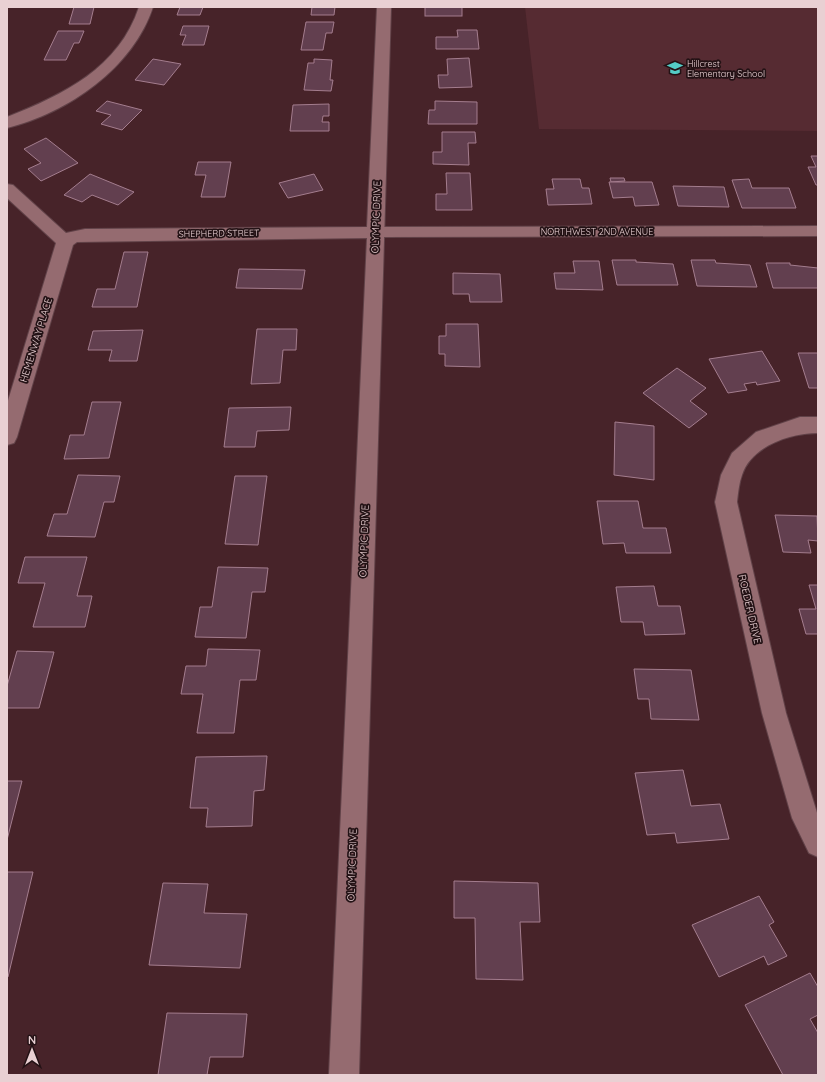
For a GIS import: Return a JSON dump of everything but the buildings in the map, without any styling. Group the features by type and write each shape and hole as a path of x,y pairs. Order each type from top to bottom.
{"street":[{"path":"7,123 55,103 94,78 129,44 143,18 146,7"},
{"name":"OLYMPIC DRIVE","path":"344,1075 384,7"},
{"path":"7,189 65,242"},
{"name":"NORTHWEST 2ND AVENUE","path":"376,232 818,231"},
{"name":"SHEPHERD STREET","path":"65,242 72,237 84,235 376,232"},
{"name":"HEMENWAY PLACE","path":"7,437 65,242"},
{"name":"ROEDER DRIVE","path":"818,425 800,425 763,438 751,448 739,459 731,474 726,502 774,713 805,818 818,844"}],"shaded area":[{"name":"Hillcrest Elementary School","path":"525,7 818,7 818,131 539,129"}],"place":[{"name":"Hillcrest Elementary School","path":"675,68"}]}
